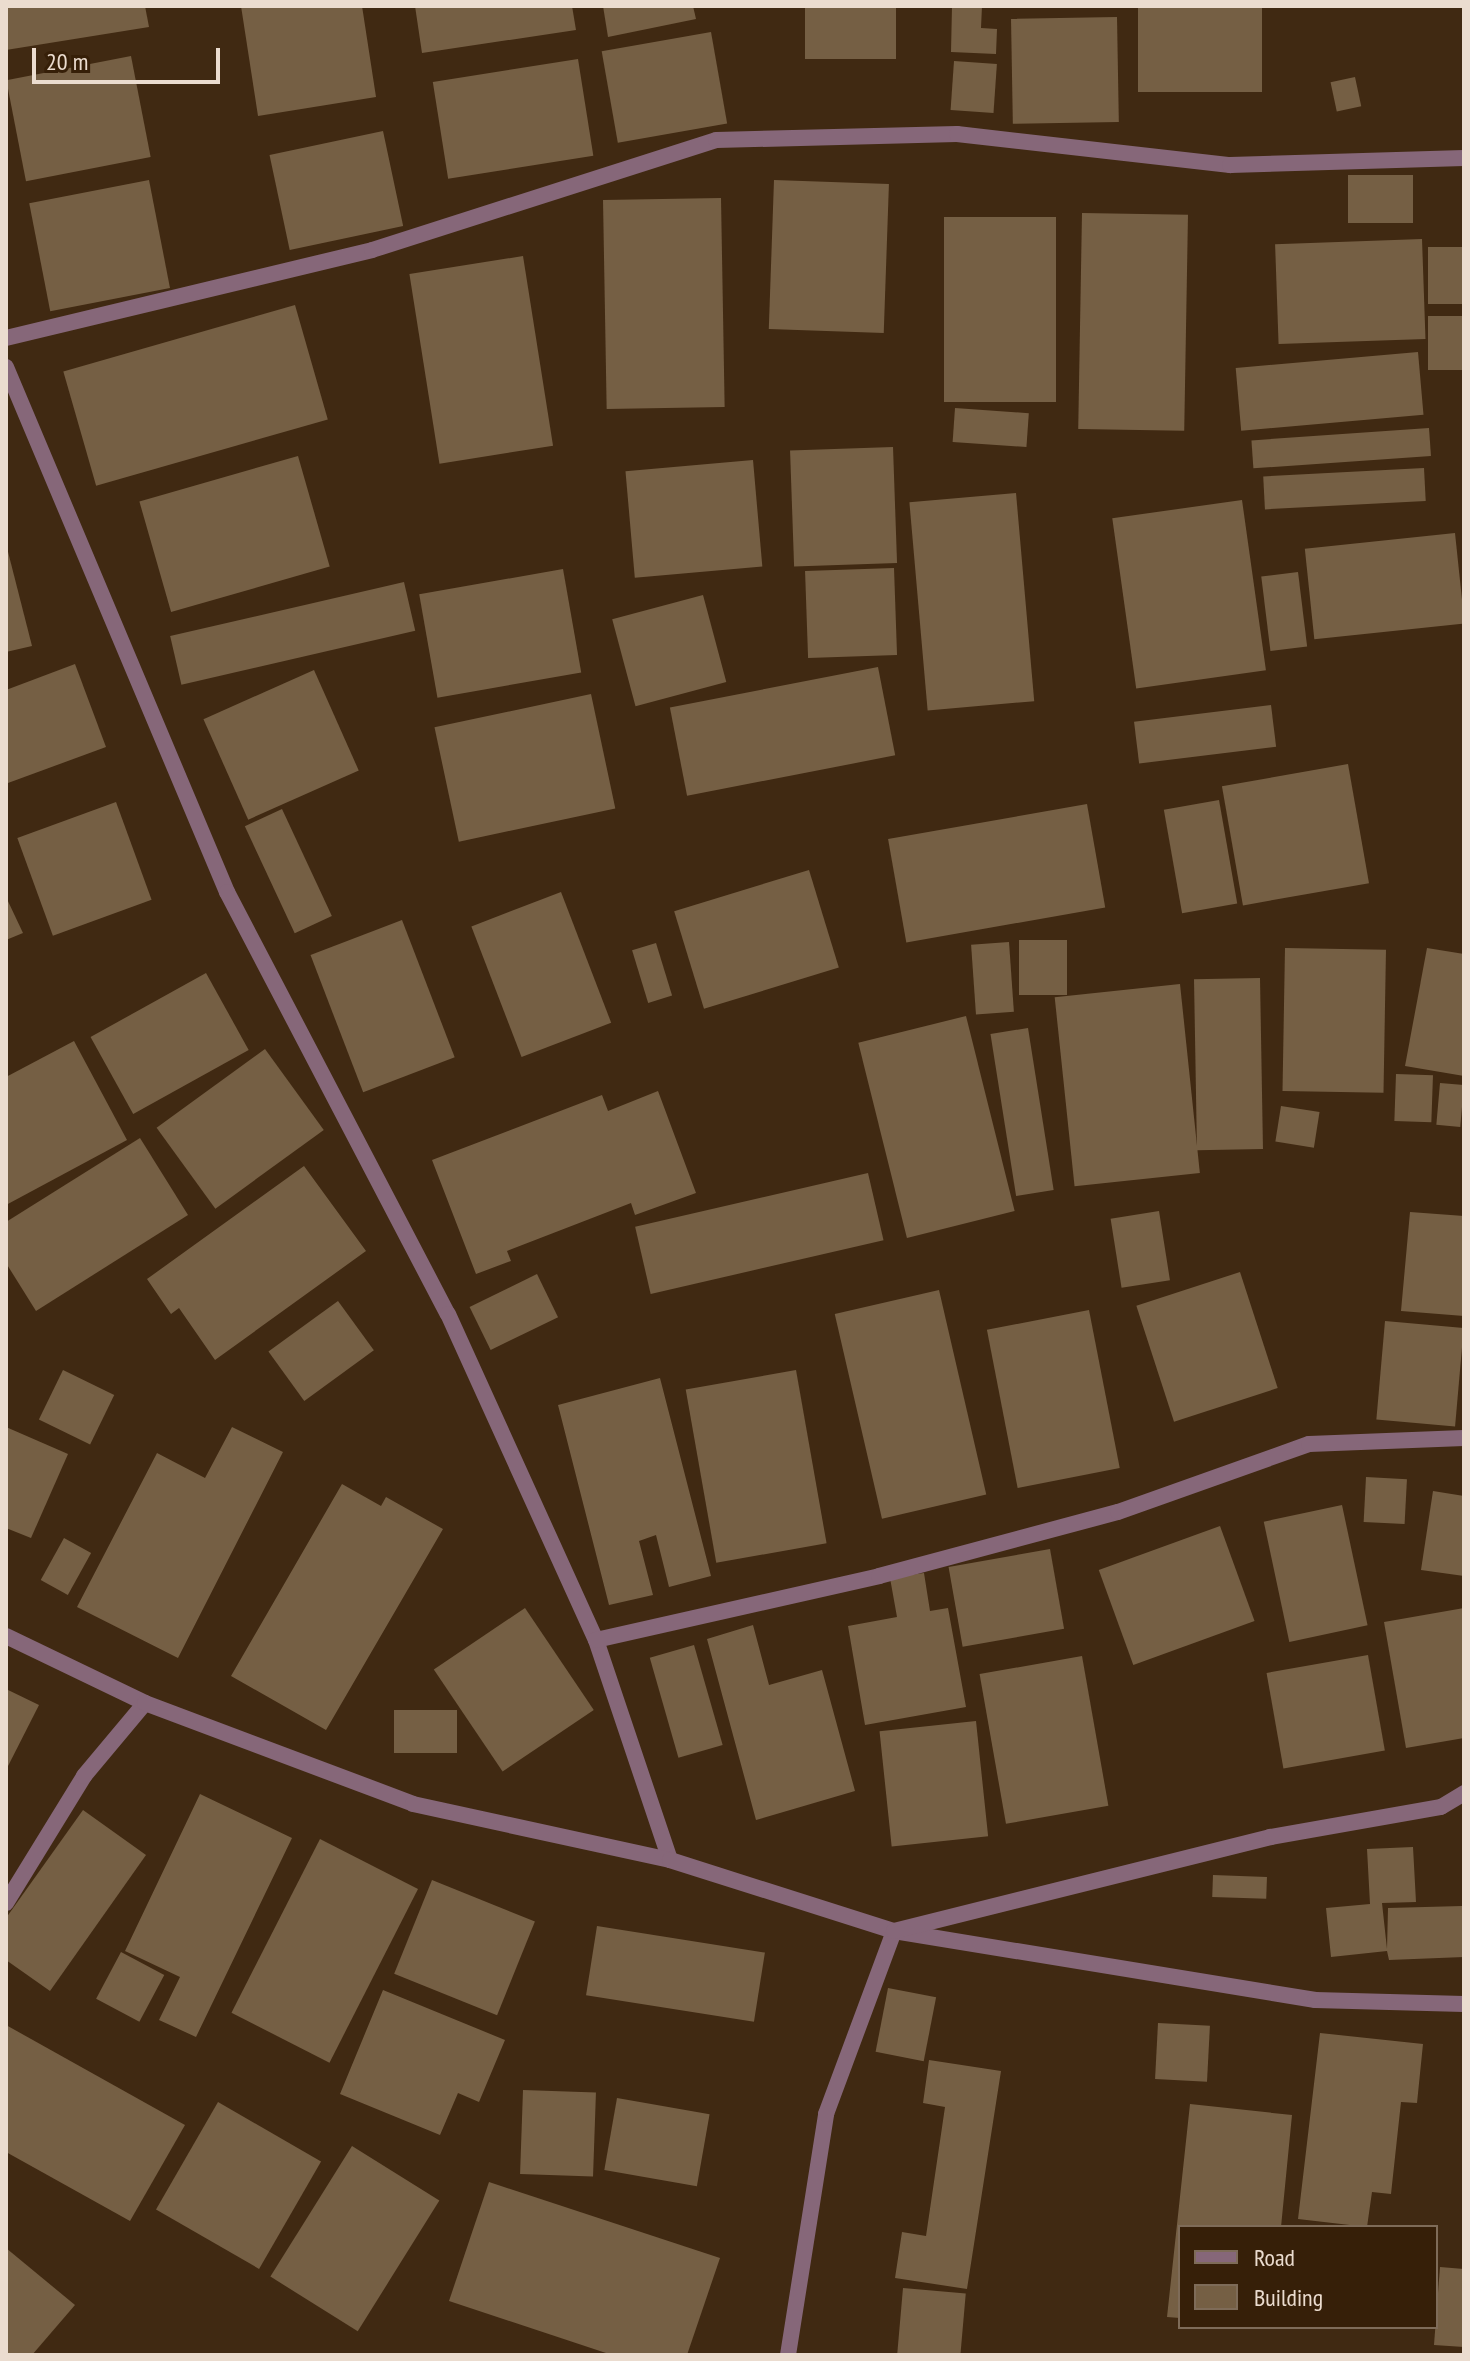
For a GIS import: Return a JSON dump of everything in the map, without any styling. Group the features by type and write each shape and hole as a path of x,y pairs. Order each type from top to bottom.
{"street":[{"path":"6,338 372,250 716,140 957,134 1230,165 1424,163 1464,158"},
{"path":"6,367 227,892 448,1314 596,1640 670,1860"},
{"path":"596,1640 879,1576 1118,1512 1309,1444 1464,1438"},
{"path":"6,1636 145,1703 413,1804 670,1860 894,1931 1315,2000 1464,2004"},
{"path":"6,1903 84,1776 145,1703"},
{"path":"894,1931 1270,1837 1441,1807 1464,1793"},
{"path":"788,2355 826,2114 894,1931"}],"building":[{"path":"6,6 145,6 149,27 6,50"},
{"path":"241,6 362,6 376,97 258,116"},
{"path":"415,6 572,6 576,30 422,53"},
{"path":"603,6 693,6 696,19 608,37"},
{"path":"805,6 896,6 896,59 805,59"},
{"path":"952,6 982,6 981,28 997,29 996,54 951,52"},
{"path":"1138,6 1262,6 1262,92 1138,92"},
{"path":"1117,17 1119,122 1013,124 1011,19"},
{"path":"711,32 727,124 618,143 602,51"},
{"path":"131,56 151,157 26,181 6,80"},
{"path":"578,59 593,156 448,179 433,82"},
{"path":"954,61 997,64 993,113 951,110"},
{"path":"1355,77 1361,106 1337,112 1331,82"},
{"path":"383,131 403,226 290,250 270,155"},
{"path":"1348,175 1413,175 1413,223 1348,223"},
{"path":"149,180 170,288 50,311 29,203"},
{"path":"774,180 889,184 884,333 769,329"},
{"path":"721,198 725,407 607,409 603,200"},
{"path":"1082,213 1188,215 1184,431 1078,429"},
{"path":"944,217 1056,217 1056,402 944,402"},
{"path":"1422,239 1425,339 1279,344 1275,244"},
{"path":"1428,247 1464,247 1464,304 1428,304"},
{"path":"523,256 553,446 439,464 409,274"},
{"path":"295,305 328,419 96,486 63,371"},
{"path":"1428,316 1464,316 1464,370 1428,370"},
{"path":"1418,352 1423,415 1241,431 1236,368"},
{"path":"955,408 1029,413 1026,447 953,442"},
{"path":"1429,428 1431,456 1253,468 1251,440"},
{"path":"893,447 897,563 794,567 790,451"},
{"path":"298,456 330,567 171,612 139,501"},
{"path":"753,460 762,567 635,578 625,471"},
{"path":"1424,468 1426,501 1265,509 1263,476"},
{"path":"1016,493 1034,701 928,711 909,502"},
{"path":"1242,500 1266,670 1136,689 1112,518"},
{"path":"1455,533 1464,624 1314,639 1305,549"},
{"path":"6,544 32,646 6,652"},
{"path":"894,568 897,655 808,658 805,571"},
{"path":"563,569 581,672 437,698 419,594"},
{"path":"1298,572 1307,646 1270,651 1261,577"},
{"path":"404,582 415,631 181,685 170,636"},
{"path":"703,595 726,682 635,706 612,619"},
{"path":"75,664 106,747 8,783 6,690"},
{"path":"878,667 895,755 687,796 670,707"},
{"path":"314,670 359,770 248,820 203,719"},
{"path":"591,694 615,808 459,842 434,727"},
{"path":"1271,705 1276,747 1139,764 1134,722"},
{"path":"1348,764 1369,883 1243,905 1222,786"},
{"path":"1219,800 1237,903 1182,913 1164,810"},
{"path":"116,802 152,900 53,936 17,838"},
{"path":"1087,804 1105,907 906,942 888,839"},
{"path":"282,809 332,916 295,933 245,826"},
{"path":"809,870 839,968 704,1009 674,911"},
{"path":"561,892 611,1023 522,1057 471,926"},
{"path":"6,897 23,933 6,940"},
{"path":"402,920 455,1057 363,1092 311,955"},
{"path":"1019,940 1067,940 1067,995 1019,995"},
{"path":"1009,942 1014,1012 976,1014 971,945"},
{"path":"656,943 672,996 648,1003 632,950"},
{"path":"1285,948 1386,950 1383,1093 1283,1091"},
{"path":"1427,948 1464,954 1464,1076 1405,1066"},
{"path":"206,973 249,1050 133,1114 91,1037"},
{"path":"1260,978 1263,1149 1197,1150 1194,979"},
{"path":"1180,984 1200,1173 1075,1186 1055,997"},
{"path":"966,1016 1015,1211 907,1238 858,1043"},
{"path":"1028,1028 1054,1190 1016,1196 990,1034"},
{"path":"74,1041 127,1140 6,1205 6,1077"},
{"path":"265,1049 324,1130 215,1209 157,1128"},
{"path":"1396,1074 1433,1075 1431,1122 1394,1121"},
{"path":"1440,1083 1464,1085 1460,1127 1436,1125"},
{"path":"658,1091 696,1193 635,1215 631,1203 507,1251 511,1261 476,1274 432,1160 602,1095 608,1111"},
{"path":"1281,1106 1320,1112 1314,1148 1275,1142"},
{"path":"140,1138 188,1215 36,1311 6,1263 6,1222"},
{"path":"304,1166 366,1251 215,1360 179,1308 171,1314 147,1279"},
{"path":"868,1173 884,1240 651,1294 635,1227"},
{"path":"1159,1211 1170,1280 1122,1288 1111,1219"},
{"path":"1410,1212 1464,1216 1464,1316 1401,1311"},
{"path":"1240,1272 1278,1388 1174,1422 1136,1306"},
{"path":"537,1274 558,1317 491,1350 470,1307"},
{"path":"939,1290 986,1495 882,1519 835,1314"},
{"path":"338,1301 374,1350 304,1401 268,1352"},
{"path":"1089,1310 1120,1468 1018,1488 987,1330"},
{"path":"1385,1321 1464,1328 1455,1427 1376,1420"},
{"path":"63,1370 114,1395 90,1444 39,1419"},
{"path":"796,1370 827,1543 716,1563 686,1389"},
{"path":"660,1378 711,1576 669,1587 656,1535 639,1541 653,1595 609,1605 558,1405"},
{"path":"6,1427 68,1454 31,1538 6,1528"},
{"path":"232,1427 283,1452 178,1658 77,1607 157,1453 205,1478"},
{"path":"1366,1477 1407,1479 1405,1524 1364,1522"},
{"path":"342,1484 381,1506 386,1497 443,1529 326,1730 231,1676"},
{"path":"1433,1491 1464,1496 1464,1576 1421,1570"},
{"path":"1342,1505 1368,1625 1289,1642 1264,1522"},
{"path":"1220,1526 1255,1621 1133,1665 1099,1570"},
{"path":"64,1538 91,1553 68,1595 41,1580"},
{"path":"1050,1549 1064,1629 963,1647 949,1567"},
{"path":"924,1573 930,1611 948,1608 966,1707 865,1725 848,1626 897,1617 890,1578"},
{"path":"525,1608 594,1710 503,1771 434,1670"},
{"path":"1464,1608 1464,1738 1406,1748 1384,1622"},
{"path":"753,1625 769,1685 822,1670 855,1791 756,1820 707,1639"},
{"path":"694,1645 723,1745 678,1758 650,1658"},
{"path":"1368,1655 1385,1751 1283,1768 1267,1673"},
{"path":"1082,1656 1108,1806 1006,1824 980,1674"},
{"path":"6,1689 39,1705 6,1770"},
{"path":"394,1710 457,1710 457,1753 394,1753"},
{"path":"976,1721 988,1836 892,1847 880,1731"},
{"path":"200,1794 292,1838 196,2037 159,2020 180,1977 125,1951"},
{"path":"83,1810 146,1855 50,1991 6,1960 6,1918"},
{"path":"320,1839 418,1889 329,2063 231,2013"},
{"path":"1413,1847 1416,1902 1382,1903 1387,1949 1388,1908 1462,1906 1464,1957 1389,1960 1387,1951 1331,1957 1326,1908 1370,1904 1367,1849"},
{"path":"1213,1875 1267,1877 1266,1899 1212,1897"},
{"path":"432,1880 535,1922 497,2015 394,1974"},
{"path":"597,1926 765,1953 754,2022 586,1995"},
{"path":"121,1952 164,1975 139,2022 96,1999"},
{"path":"888,1988 936,1997 924,2061 876,2052"},
{"path":"383,1990 505,2040 479,2102 458,2093 440,2135 340,2094"},
{"path":"1158,2023 1210,2026 1207,2082 1155,2079"},
{"path":"6,2025 185,2125 130,2221 6,2152"},
{"path":"1320,2033 1423,2044 1417,2103 1401,2102 1391,2194 1372,2192 1367,2225 1298,2219"},
{"path":"929,2060 1001,2071 967,2289 895,2278 902,2232 926,2236 945,2107 923,2103"},
{"path":"523,2090 596,2093 593,2176 520,2174"},
{"path":"617,2098 710,2114 697,2186 604,2170"},
{"path":"218,2102 321,2162 259,2269 156,2209"},
{"path":"1190,2104 1292,2115 1281,2225 1178,2225 1178,2318 1167,2317"},
{"path":"352,2146 439,2201 358,2331 270,2277"},
{"path":"489,2182 720,2258 687,2355 612,2355 449,2301"},
{"path":"6,2248 75,2305 32,2355 6,2355"},
{"path":"1440,2267 1464,2269 1464,2347 1434,2345 1435,2329 1438,2329"},
{"path":"903,2288 966,2293 960,2355 897,2355"}]}
